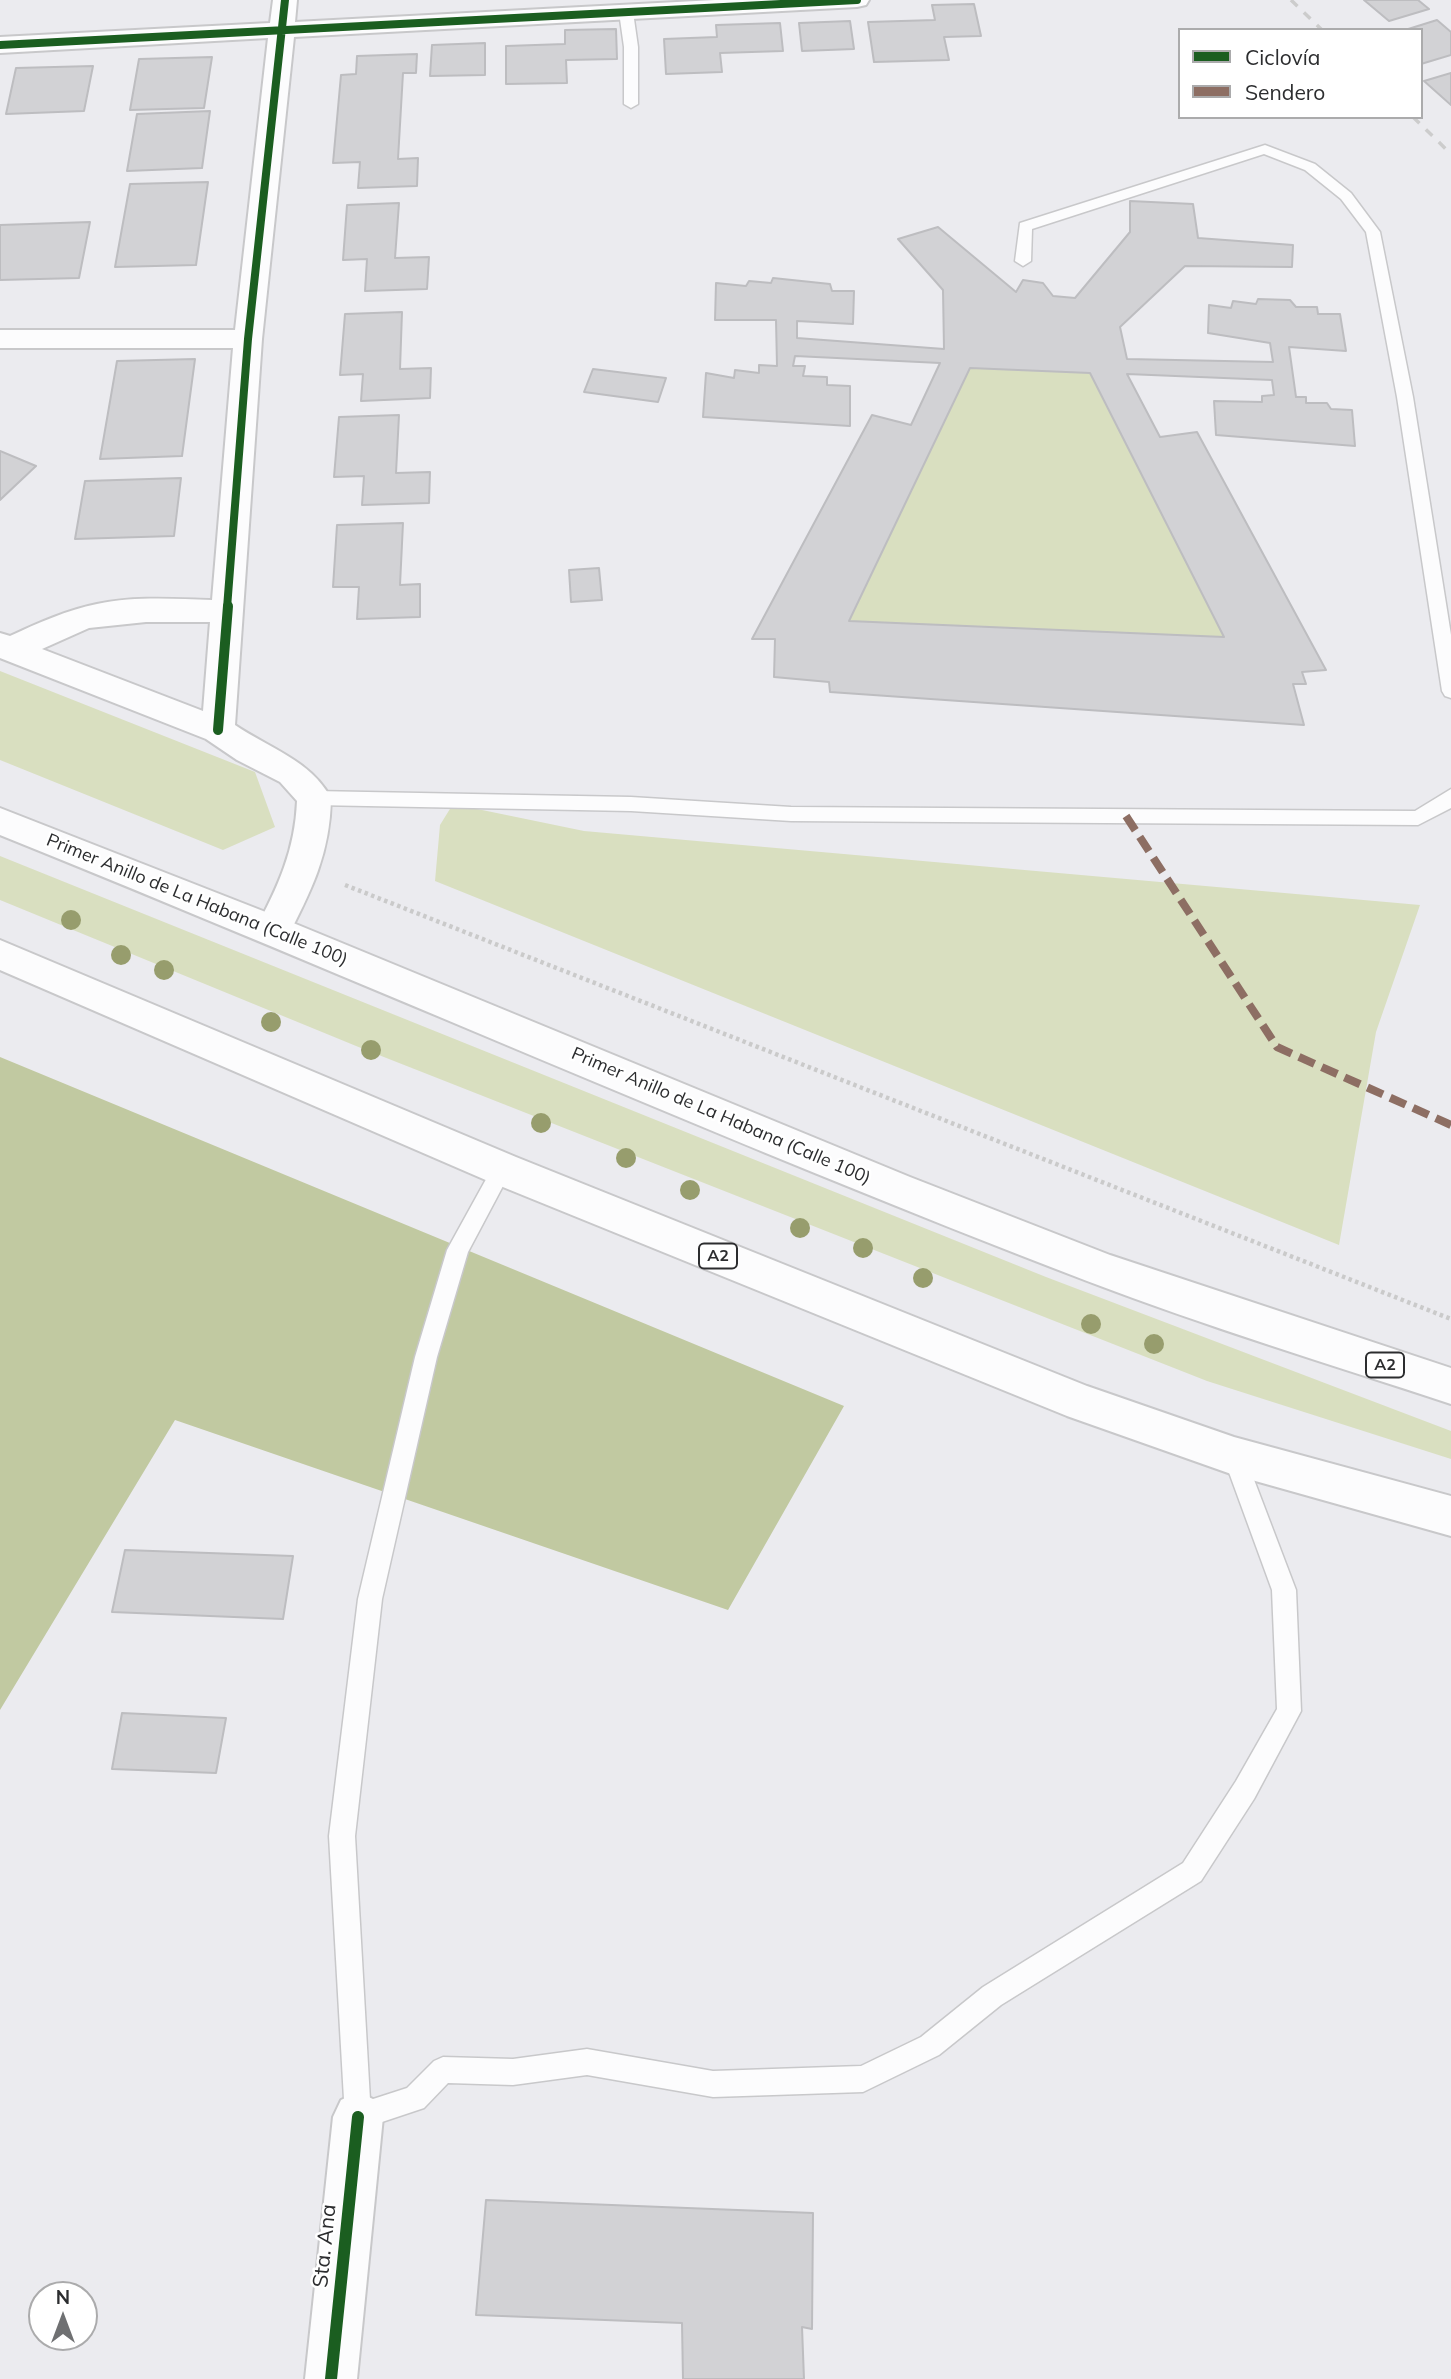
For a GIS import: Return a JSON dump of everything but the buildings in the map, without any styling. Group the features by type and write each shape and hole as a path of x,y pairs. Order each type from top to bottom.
{"main road":[{"path":"218,730 248,339 285,0"},
{"path":"0,45 626,12 695,5 858,0"},
{"path":"0,339 248,339"},
{"path":"6,647 97,615 228,611"},
{"path":"6,647 218,730 249,751 292,773 314,798 314,828 305,869 273,930"},
{"name":"Primer Anillo de La Habana (Calle 100)","path":"0,821 273,930 896,1189 1091,1265 1451,1386"},
{"name":"A2","path":"0,954 502,1169 1081,1403 1234,1456 1451,1516"},
{"name":"Sta. Ana","path":"331,2379 358,2117"}],"lane":[{"path":"626,12 631,47 631,104"},
{"path":"1023,261 1025,226 1265,149 1310,167 1346,196 1373,232 1405,397 1451,691"},
{"path":"314,798 631,804 790,814 1418,818 1450,800 1451,796"},
{"path":"502,1169 458,1250 426,1357 370,1599 342,1836 358,2117 415,2099 443,2070 513,2072 587,2062 713,2084 863,2079 930,2046 992,1996 1192,1872 1245,1790 1289,1711 1284,1590 1234,1456"}],"path":[{"path":"305,869 1451,1319"}],"green space":[{"path":"970,368 1090,373 1224,637 849,621"},
{"path":"0,671 255,772 275,827 223,850 0,760"},
{"path":"453,804 584,831 1420,905 1376,1032 1339,1245 435,881 440,825"},
{"path":"0,856 1046,1277 1451,1431 1451,1459 1207,1381 361,1048 0,900"},
{"path":"0,1057 844,1406 728,1610 175,1420 0,1710"}],"railway":[{"path":"1291,0 1320,28"},
{"path":"1415,119 1451,154"}],"marked path":[{"path":"1126,816 1277,1047 1451,1125"}],"cycle path":[{"path":"218,730 248,339 285,0"},
{"path":"0,45 857,0"},
{"path":"331,2379 358,2117"}]}
